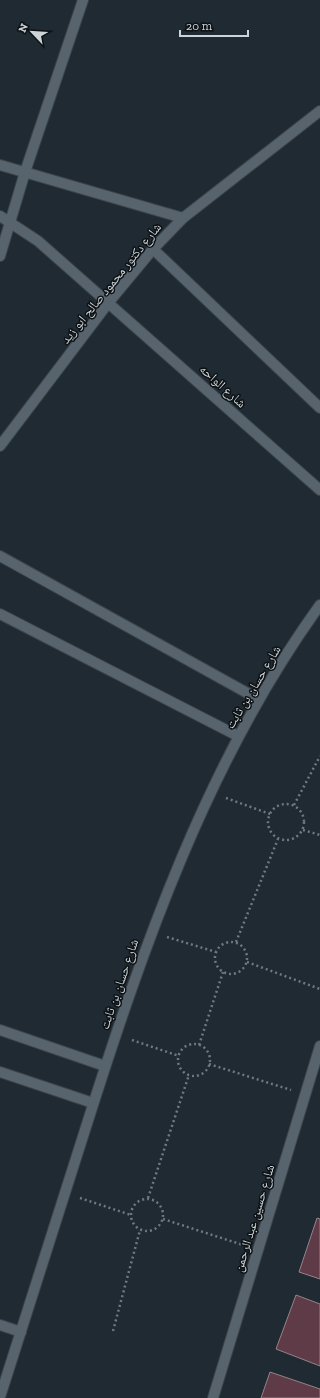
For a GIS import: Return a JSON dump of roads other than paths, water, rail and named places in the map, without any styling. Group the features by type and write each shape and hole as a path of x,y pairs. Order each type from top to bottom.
{"street":[{"path":"0,256 25,172 83,0"},
{"name":"شارع دكتور محمود صالح ابو زيد","path":"0,446 109,302 153,248 183,218 320,111"},
{"path":"0,165 183,218"},
{"name":"شارع الواحه","path":"0,216 38,241 109,302 320,490"},
{"path":"153,248 320,408"},
{"path":"0,556 258,699"},
{"name":"شارع حسان بن ثابت","path":"0,1397 4,1373 21,1332 115,1034 151,933 238,736 258,699 320,605"},
{"path":"0,614 238,736"},
{"path":"0,1030 105,1066"},
{"name":"شارع حسين عبد الرحمن","path":"213,1398 320,1046"},
{"path":"0,1072 94,1104"},
{"path":"0,1325 21,1332"}]}
